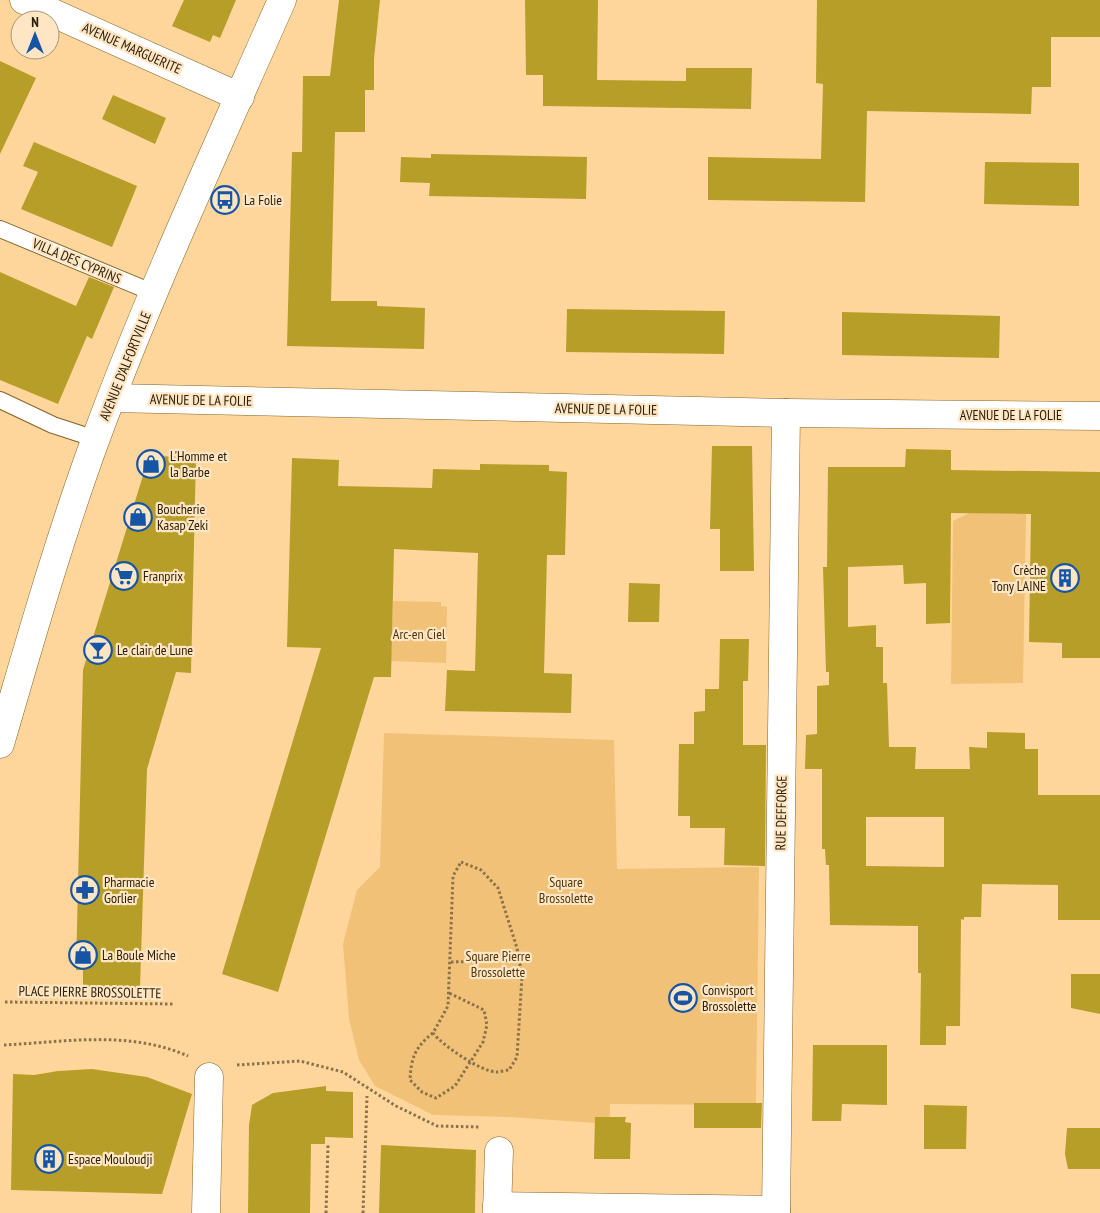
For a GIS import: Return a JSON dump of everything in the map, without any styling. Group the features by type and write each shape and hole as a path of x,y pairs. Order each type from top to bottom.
{"street":[{"name":"AVENUE MARGUERITE","path":"24,0 240,97"},
{"name":"AVENUE D'ALFORTVILLE","path":"0,744 34,625 96,439 154,294 282,0"},
{"name":"AVENUE DE LA FOLIE","path":"112,398 786,413 1100,416"},
{"name":"RUE DEFFORGE","path":"776,1212 786,413"},
{"path":"206,1213 211,1072"},
{"path":"499,1152 497,1210 776,1212"}],"lane":[{"name":"VILLA DES CYPRINS","path":"0,229 154,294"},
{"path":"0,400 53,425 96,439"}],"path":[{"path":"433,1033 440,1042 471,1061 497,1072 509,1070 517,1057 522,976 519,960 498,888 481,870 461,862 454,876 448,1006 433,1033 420,1043 411,1060 410,1080 422,1092 436,1098 455,1086 471,1061 483,1042 487,1025 484,1010 449,993"},
{"path":"451,962 519,960"},
{"name":"PLACE PIERRE BROSSOLETTE","path":"5,1002 174,1004"},
{"path":"4,1045 116,1039 166,1046 211,1072 300,1061 343,1072 396,1106 437,1126 500,1128 499,1152"},
{"path":"363,1213 367,1096"},
{"path":"326,1213 328,1145"}],"green space":[{"path":"969,513 1026,514 1023,683 951,684 953,521"},
{"name":"Arc-en Ciel","path":"393,601 441,602 441,606 447,607 446,663 391,661"},
{"name":"Square Pierre Brossolette","path":"384,733 614,740 617,869 759,867 756,1105 610,1104 610,1124 510,1117 433,1115 375,1086 359,1060 349,1019 343,944 357,890 380,867"}],"building":[{"path":"184,0 236,0 220,38 213,35 210,42 172,26"},
{"path":"339,0 380,0 374,59 374,90 365,90 365,132 335,132 331,301 377,301 377,306 425,308 424,349 287,346 292,152 302,152 303,76 330,76"},
{"path":"525,0 598,0 597,80 686,81 686,68 752,68 751,109 543,106 543,75 526,75"},
{"path":"817,0 1100,0 1100,37 1051,37 1051,87 1032,87 1031,114 867,111 865,202 708,200 708,157 821,159 823,84 816,83"},
{"path":"0,61 36,78 0,154"},
{"path":"113,95 166,118 155,144 102,119"},
{"path":"34,142 137,186 112,247 21,209 38,172 23,166"},
{"path":"431,154 587,157 586,199 429,196 430,183 400,182 401,157 431,158"},
{"path":"985,162 1079,163 1079,206 984,204"},
{"path":"0,272 76,306 89,277 114,287 92,339 87,336 58,404 0,380"},
{"path":"567,309 725,311 724,354 566,352"},
{"path":"842,312 1000,316 999,358 842,355"},
{"path":"712,446 752,446 754,571 720,571 720,529 710,529"},
{"path":"906,449 951,450 951,470 1100,472 1100,658 1062,658 1062,643 1029,642 1031,514 951,513 950,623 926,624 926,583 904,584 903,565 848,567 848,627 876,625 876,647 883,647 883,683 887,683 889,747 916,747 915,769 970,769 969,747 987,748 987,732 1025,733 1025,749 1038,749 1038,795 1100,795 1100,920 1058,920 1058,885 982,884 981,917 964,917 964,920 961,919 960,1026 946,1026 946,1045 920,1045 921,973 918,973 918,926 830,925 829,865 826,865 825,849 822,849 822,769 805,769 806,735 817,734 817,686 829,685 829,672 826,672 823,567 827,567 828,467 905,467","holes":["866,817 944,817 944,867 866,866"]},
{"path":"149,456 196,457 191,673 176,672 147,769 140,988 83,987 83,970 76,970 83,670"},
{"path":"292,458 339,460 338,486 432,488 433,469 480,470 480,464 549,465 549,471 567,472 565,555 547,555 544,673 572,674 571,713 445,711 447,670 475,671 478,553 394,549 391,677 374,677 278,992 222,974 321,648 287,647"},
{"path":"629,583 660,584 659,622 628,622"},
{"path":"720,639 749,639 748,681 743,681 743,745 766,745 765,866 724,865 725,828 690,828 690,816 678,816 679,744 694,744 694,712 705,711 705,689 719,689"},
{"path":"1071,974 1100,974 1100,1014 1071,1008"},
{"path":"813,1045 887,1045 887,1105 842,1104 841,1121 812,1121"},
{"name":"Espace Mouloudji","path":"92,1069 147,1077 192,1094 162,1194 11,1190 13,1074 34,1075 58,1071"},
{"path":"326,1086 326,1091 353,1092 353,1138 325,1137 325,1144 311,1144 310,1213 248,1213 249,1125 252,1105 273,1093"},
{"path":"694,1103 762,1103 761,1128 694,1128"},
{"path":"924,1105 967,1106 966,1149 924,1149"},
{"path":"595,1117 626,1117 625,1122 631,1123 630,1159 594,1159"},
{"path":"1067,1128 1100,1128 1100,1169 1068,1169 1065,1154"},
{"path":"381,1145 476,1150 475,1213 379,1213"}],"place":[{"name":"La Folie","path":"225,200"},
{"name":"L'Homme et la Barbe","path":"151,464"},
{"name":"Boucherie Kasap Zeki","path":"138,517"},
{"name":"Franprix","path":"124,576"},
{"name":"Crèche Tony LAINE","path":"1065,578"},
{"name":"Le clair de Lune","path":"98,650"},
{"name":"Pharmacie Gorlier","path":"85,890"},
{"name":"La Boule Miche","path":"83,955"},
{"name":"Convisport Brossolette","path":"683,998"},
{"name":"Espace Mouloudji","path":"49,1159"}],"park label":[{"name":"Square Brossolette","path":"566,890"}]}
